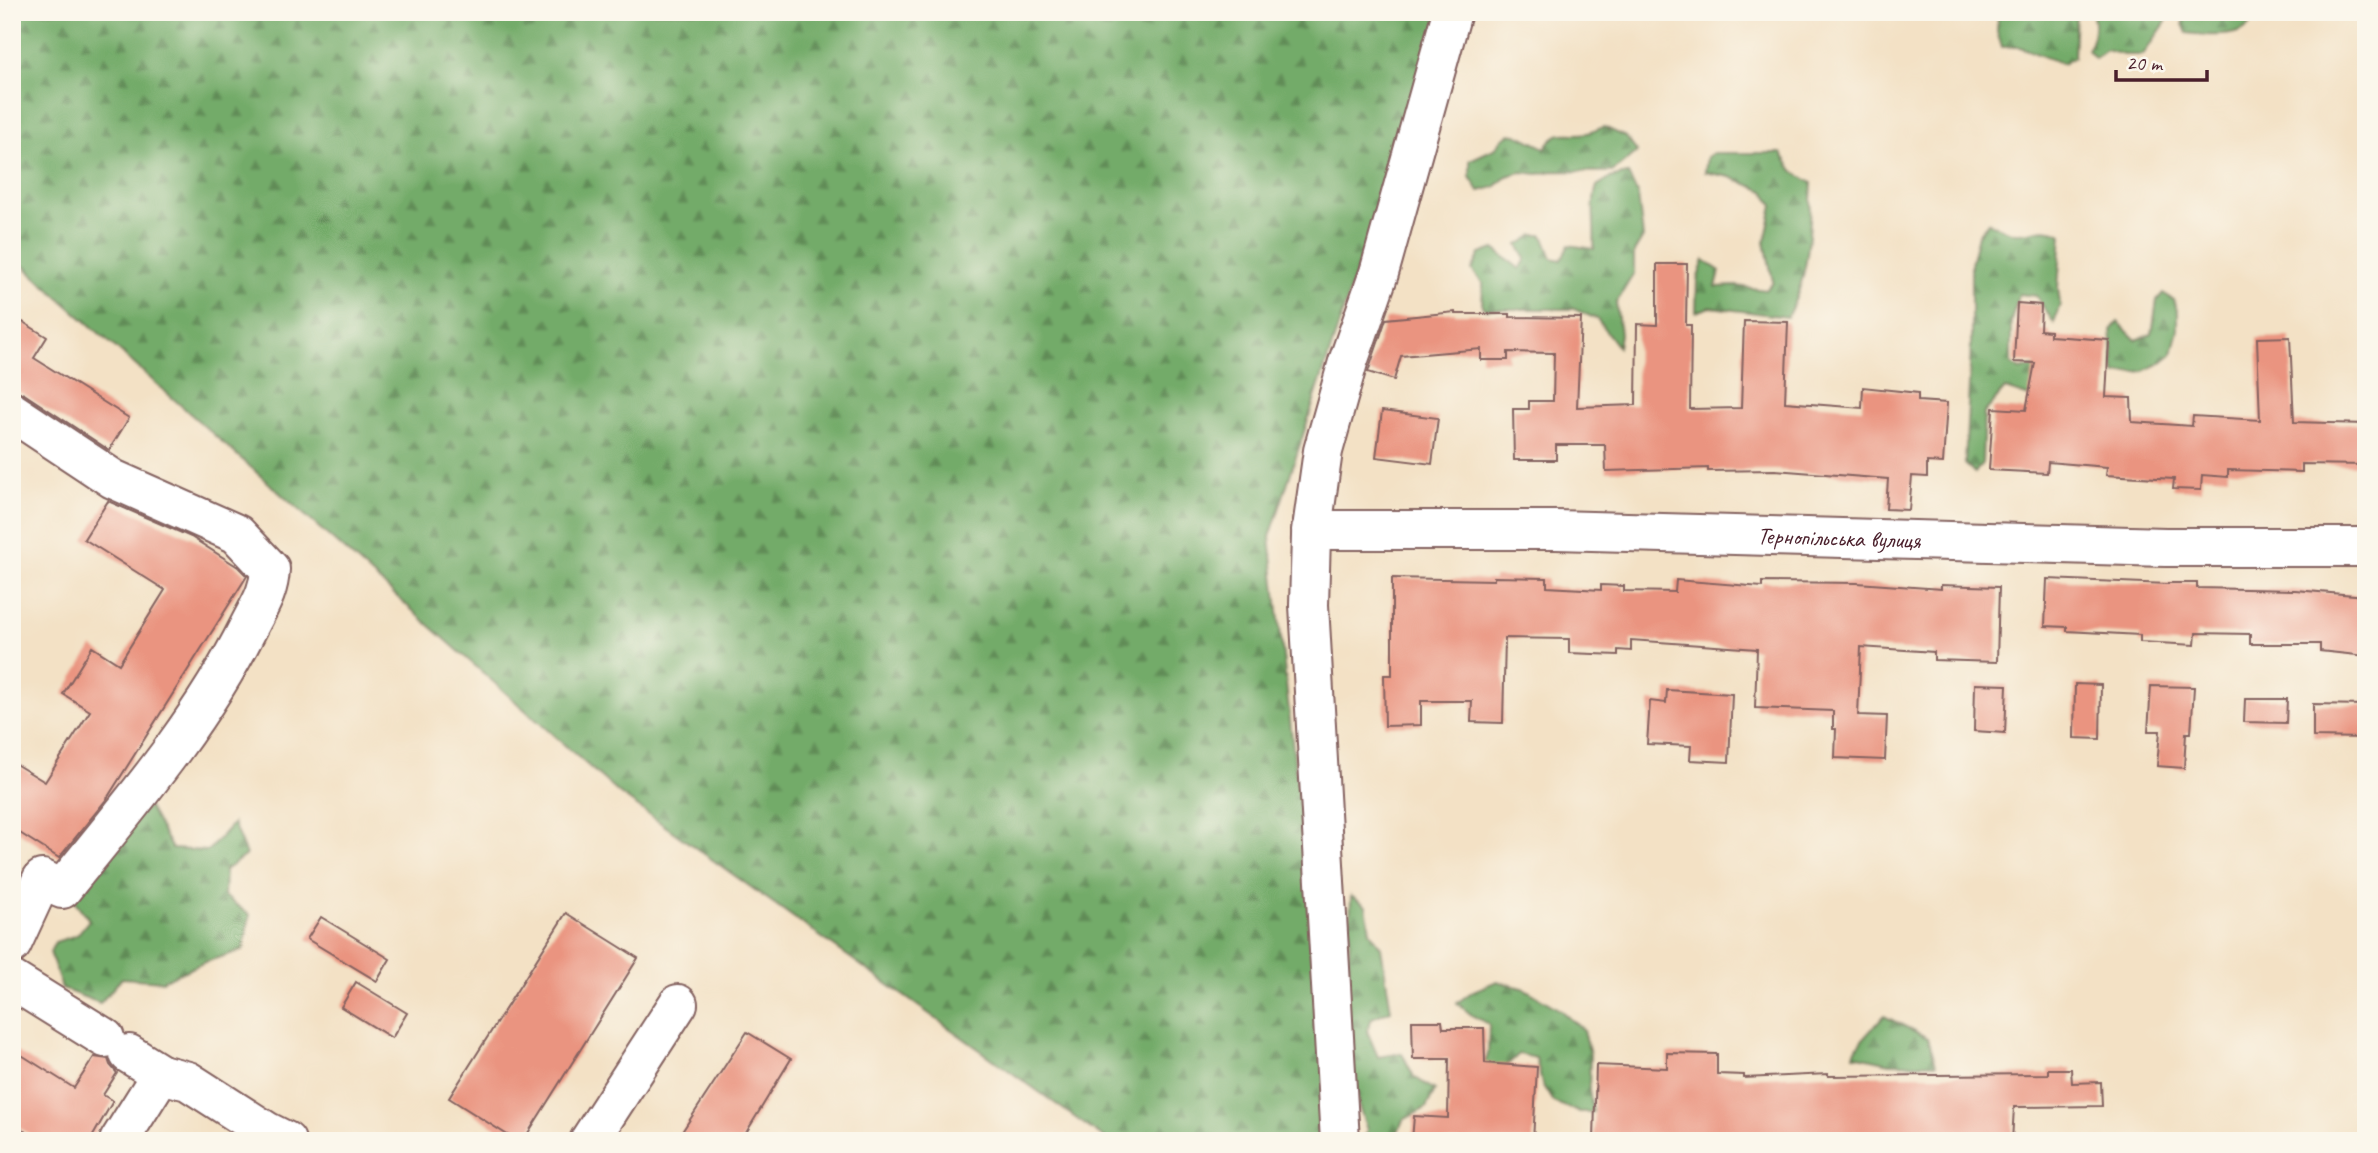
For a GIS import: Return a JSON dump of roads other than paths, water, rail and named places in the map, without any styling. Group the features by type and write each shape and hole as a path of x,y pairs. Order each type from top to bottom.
{"street":[{"path":"1340,1141 1309,605 1311,530 1323,451 1348,362 1379,273 1452,12"},
{"path":"12,412 113,479 237,534 270,569 270,588 233,657 186,733 62,889 42,879 12,944"},
{"name":"Тернопільська вулиця","path":"1311,530 1556,530 2166,547 2366,547"},
{"path":"12,981 161,1074 188,1082 286,1141"},
{"path":"589,1141 678,1004"},
{"path":"119,1141 161,1074"}]}
